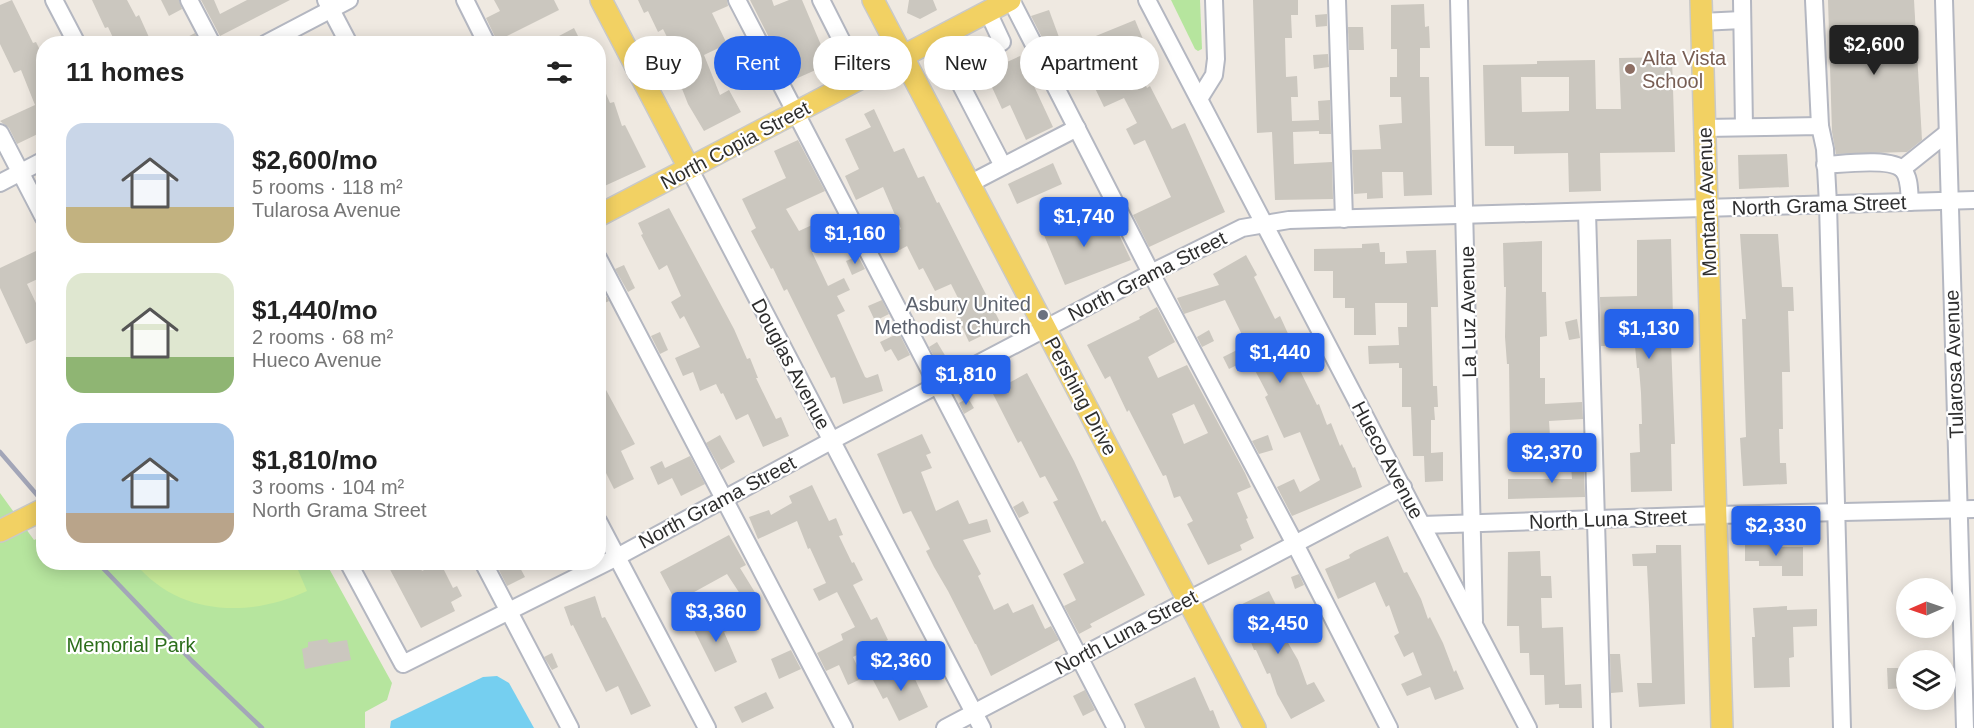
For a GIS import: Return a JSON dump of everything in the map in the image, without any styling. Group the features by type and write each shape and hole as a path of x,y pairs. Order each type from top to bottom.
{"main road":[{"name":"Douglas Avenue","path":"601,0 689,168"},
{"name":"Pershing Drive","path":"873,0 891,36"},
{"name":"North Copia Street","path":"943,36 1011,0"},
{"name":"Montana Avenue","path":"1701,0 1722,728"},
{"name":"Pershing Drive","path":"912,76 1255,728"},
{"name":"North Copia Street","path":"606,212 840,90"},
{"path":"0,531 36,513"}],"street":[{"path":"54,0 73,36"},
{"path":"189,0 208,36"},
{"path":"278,36 329,4 349,0"},
{"path":"465,0 484,36"},
{"path":"737,0 1116,728"},
{"path":"821,0 839,36"},
{"path":"1011,0 1389,728"},
{"name":"Hueco Avenue","path":"1147,0 1528,728"},
{"path":"1199,99 1214,75 1216,59 1214,0"},
{"path":"1336,0 1344,219"},
{"name":"La Luz Avenue","path":"1459,0 1474,625"},
{"path":"1742,0 1744,127"},
{"path":"1814,0 1820,126 1825,149 1828,204 1842,728"},
{"name":"Tularosa Avenue","path":"1944,0 1949,201 1966,510 1965,728"},
{"path":"329,4 345,36"},
{"path":"988,12 999,36"},
{"path":"1701,22 1742,20"},
{"path":"1008,38 1025,27"},
{"path":"964,90 1003,166"},
{"path":"1705,128 1820,126"},
{"path":"969,184 1077,128"},
{"path":"0,133 36,202"},
{"path":"1902,169 1947,133"},
{"path":"1825,165 1890,163 1902,169 1907,179 1910,202"},
{"path":"0,183 36,165"},
{"name":"Douglas Avenue","path":"689,168 981,728"},
{"name":"North Grama Street","path":"606,562 1045,328 1242,228 1288,220 1974,200"},
{"path":"1587,212 1602,728"},
{"path":"606,273 844,728"},
{"name":"North Luna Street","path":"945,728 1403,487"},
{"name":"North Luna Street","path":"1422,525 1716,515 1966,510"},
{"path":"606,536 707,728"},
{"name":"North Grama Street","path":"352,570 403,664 590,570"},
{"path":"487,570 570,728"}],"green space":[{"path":"1171,0 1200,0 1202,49 1198,51 1195,49"},
{"name":"Memorial Park","path":"0,493 34,540 36,539 36,570 330,570 392,683 387,700 365,712 365,728 0,728"},
{"path":"142,570 298,570 307,591 285,600 262,605 238,608 215,607 172,594 152,581"}],"water":[{"path":"497,676 509,683 534,728 390,728 391,721 483,677"}],"building":[{"path":"12,0 33,43 36,42 36,135 17,144 9,128 0,121 35,105 21,70 14,73 0,44 0,5"},
{"path":"92,0 127,0 136,17 139,15 148,36 112,36 108,27 105,28"},
{"path":"161,0 179,0 182,9 169,16"},
{"path":"201,0 214,0 220,14 247,0 290,0 220,36"},
{"path":"494,0 554,0 559,10 507,36 495,36 486,18 500,11"},
{"path":"638,0 727,0 728,6 712,13 723,36 714,36 714,50 704,55 714,80 714,90 718,90 720,95 729,90 741,112 704,131 683,90 702,90 702,36 666,36 663,29 658,32 648,11 644,13"},
{"path":"750,0 772,0 774,6 789,0 802,0 817,36 813,36 813,71 801,77 801,36 768,36"},
{"path":"909,0 933,0 937,10 920,19 907,13"},
{"path":"1253,0 1298,0 1298,15 1291,15 1292,38 1285,38 1286,77 1297,76 1298,97 1291,97 1292,121 1319,120 1318,101 1330,100 1331,134 1319,134 1319,131 1293,132 1294,164 1332,162 1333,199 1275,200 1272,132 1257,133"},
{"path":"1828,0 1914,0 1922,140 1907,152 1836,154 1832,132"},
{"path":"1424,4 1425,27 1429,26 1430,48 1420,48 1420,77 1429,77 1432,195 1404,196 1403,172 1382,172 1383,198 1367,199 1367,193 1354,194 1352,150 1381,149 1379,125 1402,123 1401,97 1390,97 1390,77 1397,77 1397,49 1391,49 1391,5"},
{"path":"1049,10 1059,36 1041,36 1031,16"},
{"path":"1327,14 1327,26 1316,27 1315,15"},
{"path":"1135,20 1142,36 1096,36"},
{"path":"1348,27 1363,27 1364,50 1349,50"},
{"path":"574,28 578,36 559,36"},
{"path":"1328,54 1329,67 1314,69 1313,55"},
{"path":"1020,56 1020,90 1036,90 1053,127 1026,140 1010,105 1002,109 993,90 1008,90 1008,61"},
{"path":"1672,57 1675,152 1600,153 1601,191 1569,192 1568,153 1514,154 1514,146 1485,146 1483,65 1595,60 1596,109 1621,109 1619,58","holes":["1521,77 1569,77 1569,111 1522,112"]},
{"path":"1096,90 1152,90 1172,129 1185,123 1225,212 1149,247 1133,215 1171,197 1145,140 1134,145 1126,129 1137,123 1124,98 1104,107"},
{"path":"606,94 610,103 614,102 622,126 625,125 646,167 606,185"},
{"path":"874,109 894,152 904,148 918,178 924,176 1002,326 969,342 952,306 960,302 951,284 935,291 923,268 919,270 907,246 894,253 886,236 901,229 883,187 856,200 845,176 859,169 845,139 871,127 864,114"},
{"path":"798,140 825,191 786,209 799,231 836,214 848,236 812,252 828,286 844,278 850,290 837,296 845,311 837,315 865,377 878,374 883,391 843,404 835,377 831,378 787,289 784,291 751,231 756,228 742,199 786,178 774,151"},
{"path":"1787,154 1789,187 1739,189 1738,155"},
{"path":"1053,163 1062,184 1017,204 1008,184"},
{"path":"669,208 734,329 747,359 750,358 758,378 756,378 776,419 781,417 789,436 763,447 748,414 736,420 716,384 700,391 693,372 683,376 675,358 700,347 684,316 680,319 671,302 681,296 667,265 659,270 641,235 643,234 638,223"},
{"path":"1079,212 1087,231 1112,220 1131,260 1065,285 1041,228"},
{"path":"1740,234 1778,234 1782,287 1793,287 1794,311 1788,311 1790,372 1782,372 1783,429 1779,429 1780,463 1786,463 1787,484 1743,486 1740,438 1746,437 1742,319 1746,319"},
{"path":"1671,239 1673,343 1671,343 1675,444 1671,444 1672,491 1631,492 1630,453 1640,452 1639,424 1642,424 1639,368 1637,368 1635,346 1601,346 1600,297 1637,296 1637,240"},
{"path":"1542,241 1542,292 1546,292 1547,336 1540,337 1540,378 1545,378 1545,404 1582,402 1583,419 1549,421 1550,436 1510,436 1503,243"},
{"path":"1379,243 1380,252 1385,252 1385,264 1407,263 1406,251 1436,250 1438,307 1431,307 1433,386 1437,386 1438,407 1434,407 1435,420 1431,420 1431,453 1443,452 1443,481 1425,482 1424,456 1413,456 1411,407 1402,407 1402,368 1399,368 1399,363 1369,364 1368,346 1399,345 1398,327 1407,327 1407,303 1375,303 1376,335 1354,335 1354,308 1345,308 1345,298 1333,298 1333,271 1314,271 1314,249 1362,248 1362,244"},
{"path":"36,251 36,280 27,284 36,303 36,340 26,344 0,288 0,268"},
{"path":"1246,255 1275,319 1280,316 1290,338 1285,340 1317,405 1319,404 1327,425 1331,423 1340,446 1342,444 1353,468 1355,467 1362,487 1292,516 1277,487 1294,479 1300,492 1320,480 1300,432 1284,438 1265,397 1268,395 1249,359 1229,369 1223,357 1247,345 1225,300 1184,314 1177,298 1219,285 1213,274"},
{"path":"858,256 865,269 852,275 846,261"},
{"path":"624,265 635,288 628,292 615,269"},
{"path":"882,300 889,314 875,321 868,306"},
{"path":"1157,307 1175,342 1148,357 1158,378 1187,365 1251,487 1237,493 1254,538 1240,545 1242,550 1208,565 1187,524 1193,521 1180,496 1174,498 1166,475 1163,476 1129,410 1127,412 1110,376 1105,379 1087,345 1140,319 1139,317","holes":["1194,404 1208,433 1184,444 1172,414"]},
{"path":"1577,319 1580,338 1569,340 1565,322"},
{"path":"1209,330 1214,341 1202,347 1197,337"},
{"path":"660,332 668,350 660,354 651,336"},
{"path":"899,333 910,355 898,361 891,349 885,352 880,342"},
{"path":"937,342 946,357 937,362 929,347"},
{"path":"1027,373 1074,461 1102,522 1105,520 1145,595 1090,624 1092,627 1079,634 1064,606 1076,600 1063,574 1084,563 1053,502 1058,500 1045,476 1040,478 1021,441 1018,443 992,392"},
{"path":"606,390 635,444 621,451 634,479 614,489 606,473"},
{"path":"968,398 974,408 964,414 959,403"},
{"path":"922,434 931,453 926,455 932,468 921,472 936,511 958,500 969,524 987,519 991,532 963,540 981,574 978,576 994,610 1008,603 1013,613 1033,604 1045,629 1051,626 1059,640 991,676 926,551 930,549 911,511 903,514 877,454"},
{"path":"720,435 735,462 721,470 706,443"},
{"path":"1268,435 1273,450 1259,454 1252,441"},
{"path":"1583,452 1585,497 1508,499 1508,479 1572,479 1570,453"},
{"path":"690,456 705,484 681,496 672,478 658,485 650,467 662,461 665,468"},
{"path":"812,485 829,521 836,518 843,535 839,536 863,580 853,585 871,620 877,617 888,640 853,657 863,678 848,685 839,665 826,671 817,653 843,640 841,634 855,627 837,592 819,601 813,589 826,583 810,548 808,549 797,521 758,539 749,517 769,510 771,515 792,503 789,496"},
{"path":"1023,501 1029,513 1019,518 1013,507"},
{"path":"729,535 746,565 740,568 759,599 748,606 727,574 676,602 660,572"},
{"path":"1388,536 1404,573 1407,572 1421,599 1428,619 1430,617 1464,689 1435,700 1430,687 1407,696 1401,684 1422,675 1413,652 1404,657 1394,636 1399,633 1389,605 1386,607 1375,582 1338,599 1325,569 1350,558 1349,555 1355,551"},
{"path":"1745,541 1779,541 1779,547 1803,547 1803,576 1782,576 1782,566 1759,566 1759,561 1745,561"},
{"path":"1656,545 1681,545 1685,704 1639,707 1637,683 1652,683 1649,605 1647,566 1633,566 1632,554 1656,553"},
{"path":"1540,551 1541,576 1551,576 1552,598 1541,598 1542,628 1563,627 1565,685 1581,684 1582,708 1559,708 1559,704 1545,705 1544,675 1530,675 1529,653 1520,653 1519,626 1507,626 1508,552"},
{"path":"390,570 444,570 453,588 457,586 462,596 451,602 455,611 421,628"},
{"path":"499,570 521,570 525,577 507,586"},
{"path":"1299,574 1304,585 1295,589 1291,577"},
{"path":"1269,591 1279,611 1276,612 1287,641 1298,660 1307,685 1314,682 1325,701 1291,719 1277,694 1270,673 1267,674 1234,608"},
{"path":"595,596 602,618 605,617 651,706 631,715 618,686 606,692 573,625 571,626 564,607"},
{"path":"1787,606 1787,610 1817,609 1817,626 1793,627 1794,657 1789,658 1790,687 1754,688 1753,608"},
{"path":"719,615 737,662 715,672 693,628"},
{"path":"327,639 329,643 347,640 351,660 305,669 302,649 308,647 308,642"},
{"path":"791,650 801,669 779,679 771,659"},
{"path":"552,653 558,667 552,670 544,657"},
{"path":"1610,654 1620,654 1623,692 1611,693"},
{"path":"907,662 928,707 899,721 887,697 883,699 873,680"},
{"path":"1887,668 1896,668 1896,689 1888,689"},
{"path":"1195,677 1220,728 1145,728 1134,704"},
{"path":"1085,690 1095,710 1083,716 1073,696"},
{"path":"766,692 774,708 742,723 734,707"}],"railway":[{"path":"0,452 36,494"},
{"path":"105,570 192,661 262,728"}],"place":[{"name":"Alta Vista School","path":"1630,69"},
{"name":"Asbury United Methodist Church","path":"1043,315"}]}
